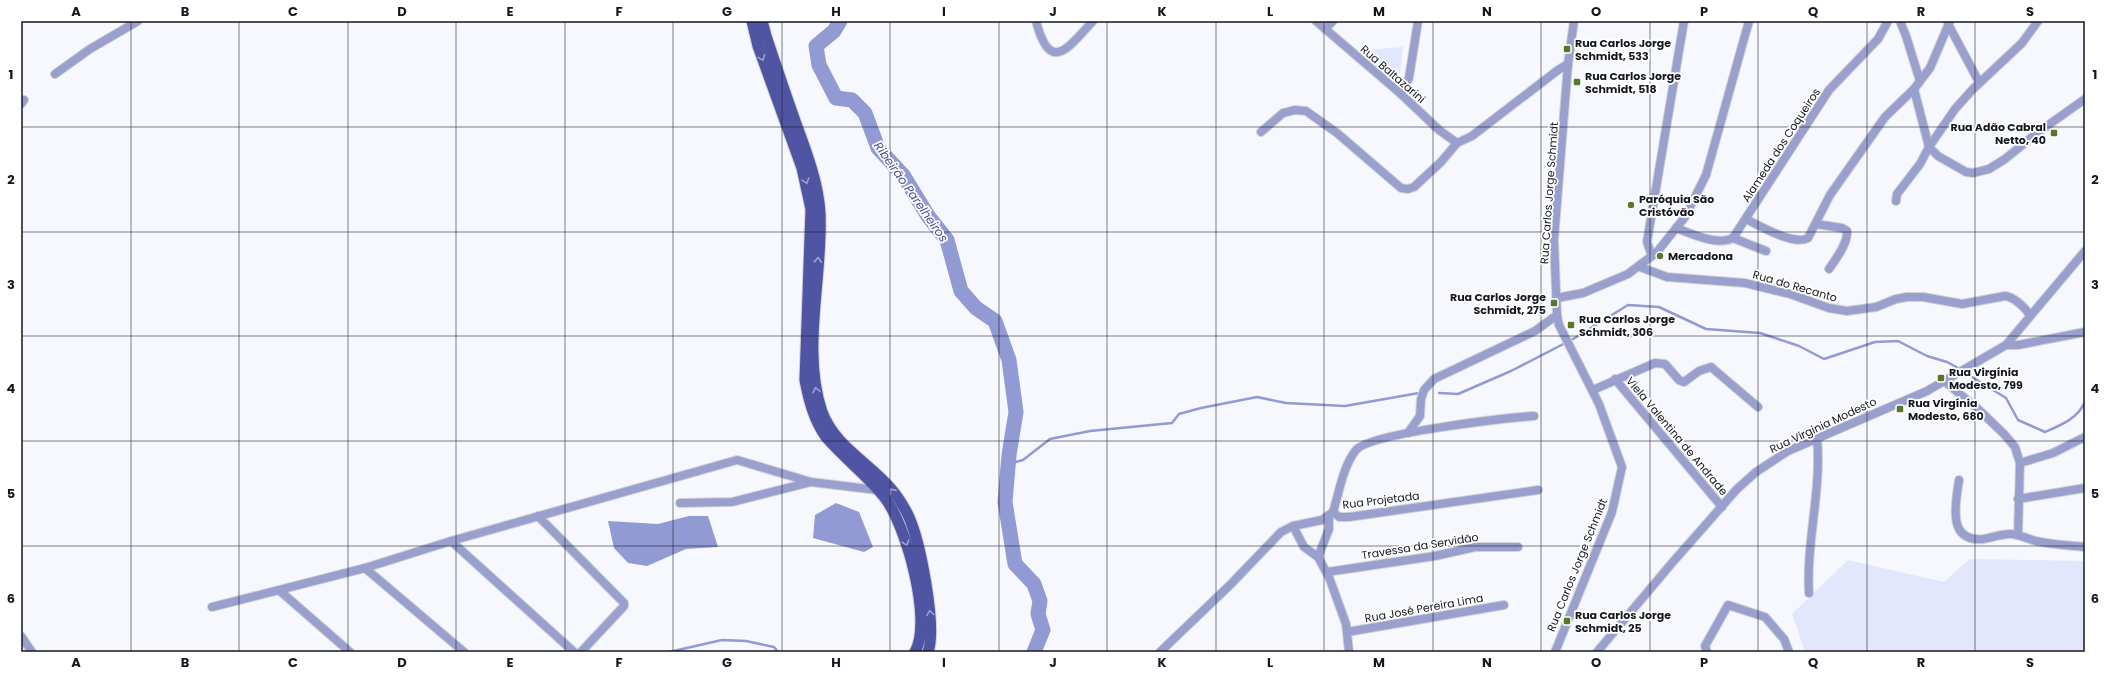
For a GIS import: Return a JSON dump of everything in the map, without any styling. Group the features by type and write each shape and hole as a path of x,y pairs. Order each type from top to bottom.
{"main road":[{"path":"752,21 758,46 802,168 811,209 806,380 808,397 819,427 826,437 884,497 899,520 910,557 922,620 917,651"},
{"path":"762,21 812,169 818,195 819,234 813,357 815,387 823,413 834,433 846,448 893,491 909,516 915,535 931,615 931,640 928,652"}],"street":[{"path":"54,74 90,49 138,21"},
{"path":"1036,21 1042,40 1047,49 1058,53 1066,50 1093,21"},
{"name":"Rua Baltazarini","path":"1316,21 1401,94 1439,130 1457,143"},
{"path":"1325,29 1333,21"},
{"path":"1401,94 1408,78 1418,21"},
{"name":"Rua Carlos Jorge Schmidt","path":"1554,652 1612,512 1621,476 1621,460 1593,390 1559,325 1557,315 1554,240 1568,64 1574,21"},
{"path":"1652,256 1647,242 1684,21"},
{"path":"1557,298 1583,293 1604,285 1640,267 1652,256 1676,228 1692,205 1706,175 1749,21"},
{"name":"Alameda dos Coqueiros","path":"1733,238 1829,90 1878,39 1888,21"},
{"path":"1900,21 1920,81"},
{"path":"1896,201 1897,194 1920,164 1929,147 1956,109 1980,82 2022,43 2038,21"},
{"path":"1746,219 1764,228 1800,241 1808,238 1830,196 1885,117 1914,89 1930,68 1949,23"},
{"path":"1949,23 1980,82"},
{"path":"1261,132 1283,113 1295,110 1306,111 1337,133 1397,185 1405,189 1414,187 1441,162 1457,143 1472,136 1568,64"},
{"path":"1914,89 1929,147 1938,156 1966,172 1982,172 2009,156 2037,133 2085,99"},
{"path":"1816,224 1842,228 1847,231 1843,245 1829,269"},
{"path":"1676,228 1715,240 1729,240 1733,238 1766,251"},
{"path":"2006,345 2085,251"},
{"name":"Rua do Recanto","path":"1640,267 1667,277 1745,283 1772,289 1837,310 1854,310 1876,307 1896,299 1907,297 1922,297 1962,304 2005,296 2011,297 2024,307 2030,316"},
{"path":"1408,433 1420,416 1421,399 1424,390 1434,379 1535,331 1557,315"},
{"path":"2006,345 2018,345 2085,332"},
{"name":"Rua Virginia Modesto","path":"1597,652 1636,604 1737,489 1764,466 1788,451 1917,395 2006,345"},
{"path":"1593,390 1648,365 1660,362 1665,364 1679,380 1684,382 1699,370 1711,367 1758,407"},
{"name":"Viela Valentina de Andrade","path":"1615,379 1722,507"},
{"path":"1944,380 2011,440 2020,463 2018,535"},
{"path":"1420,416 1431,430"},
{"path":"1318,557 1330,529 1331,514 1344,477 1356,450 1365,443 1408,433 1534,416"},
{"path":"2020,463 2053,453 2085,437"},
{"path":"1809,593 1811,536 1818,472 1817,438"},
{"path":"212,607 365,568 451,541 737,460 811,482 877,490"},
{"path":"1959,480 1955,516 1960,531 1966,535 1978,539 2009,534 2018,535 2034,541 2085,546"},
{"path":"680,503 732,502 811,482"},
{"path":"2018,499 2085,488"},
{"name":"Rua Projetada","path":"1160,652 1230,585 1281,532 1293,526 1322,520 1331,514 1340,517 1349,517 1538,490"},
{"path":"538,516 624,603 624,606 581,652"},
{"path":"1293,526 1304,547 1318,557 1327,572 1342,610 1347,632 1349,652"},
{"path":"451,541 574,652"},
{"name":"Travessa da Servidão","path":"1327,572 1435,556 1475,547 1518,547"},
{"path":"365,568 464,652"},
{"path":"280,590 350,652"},
{"path":"1704,650 1728,604 1765,617 1784,640 1789,652"},
{"name":"Rua José Pereira Lima","path":"1347,632 1504,605"},
{"path":"21,636 32,652"}],"shaded area":[{"path":"1403,47 1400,74 1397,78 1365,50"},
{"path":"1970,559 2085,561 2085,652 1805,652 1792,614 1848,560 1944,582"}],"water":[{"path":"836,503 859,512 873,547 864,552 813,538 815,515"},
{"path":"689,516 708,516 718,547 686,549 647,566 628,563 614,548 608,521 658,524"}],"waterway":[{"name":"Ribeirão Parelheiros","path":"840,21 834,31 816,46 819,65 836,98 852,100 865,113 878,148 903,175 928,216 947,240 961,291 976,308 995,321 1009,360 1016,412 1009,455 1005,502 1015,564 1034,584 1040,601 1038,614 1043,630 1034,652"},
{"path":"1439,393 1458,394 1511,371 1573,339 1628,305 1659,307 1706,329 1760,333 1799,346 1824,359 1875,342 1898,341 1927,356 1947,362 1960,369"},
{"path":"1964,372 2006,398 2018,420 2045,432 2063,424 2073,417 2078,413 2085,402"},
{"path":"1008,464 1023,460 1050,439 1090,431 1172,423 1179,414 1257,397 1286,403 1345,406 1419,393"},
{"path":"669,652 722,640 746,641 774,647 778,652"}],"place":[{"name":"Rua Carlos Jorge Schmidt, 533","path":"1567,49"},
{"name":"Rua Carlos Jorge Schmidt, 518","path":"1577,82"},
{"name":"Rua Adão Cabral Netto, 40","path":"2054,133"},
{"name":"Paróquia São Cristóvão","path":"1631,205"},
{"name":"Mercadona","path":"1660,256"},
{"name":"Rua Carlos Jorge Schmidt, 275","path":"1554,303"},
{"name":"Rua Carlos Jorge Schmidt, 306","path":"1571,325"},
{"name":"Rua Virgínia Modesto, 799","path":"1941,378"},
{"name":"Rua Virgínia Modesto, 680","path":"1900,409"},
{"name":"Rua Carlos Jorge Schmidt, 25","path":"1567,621"}]}
